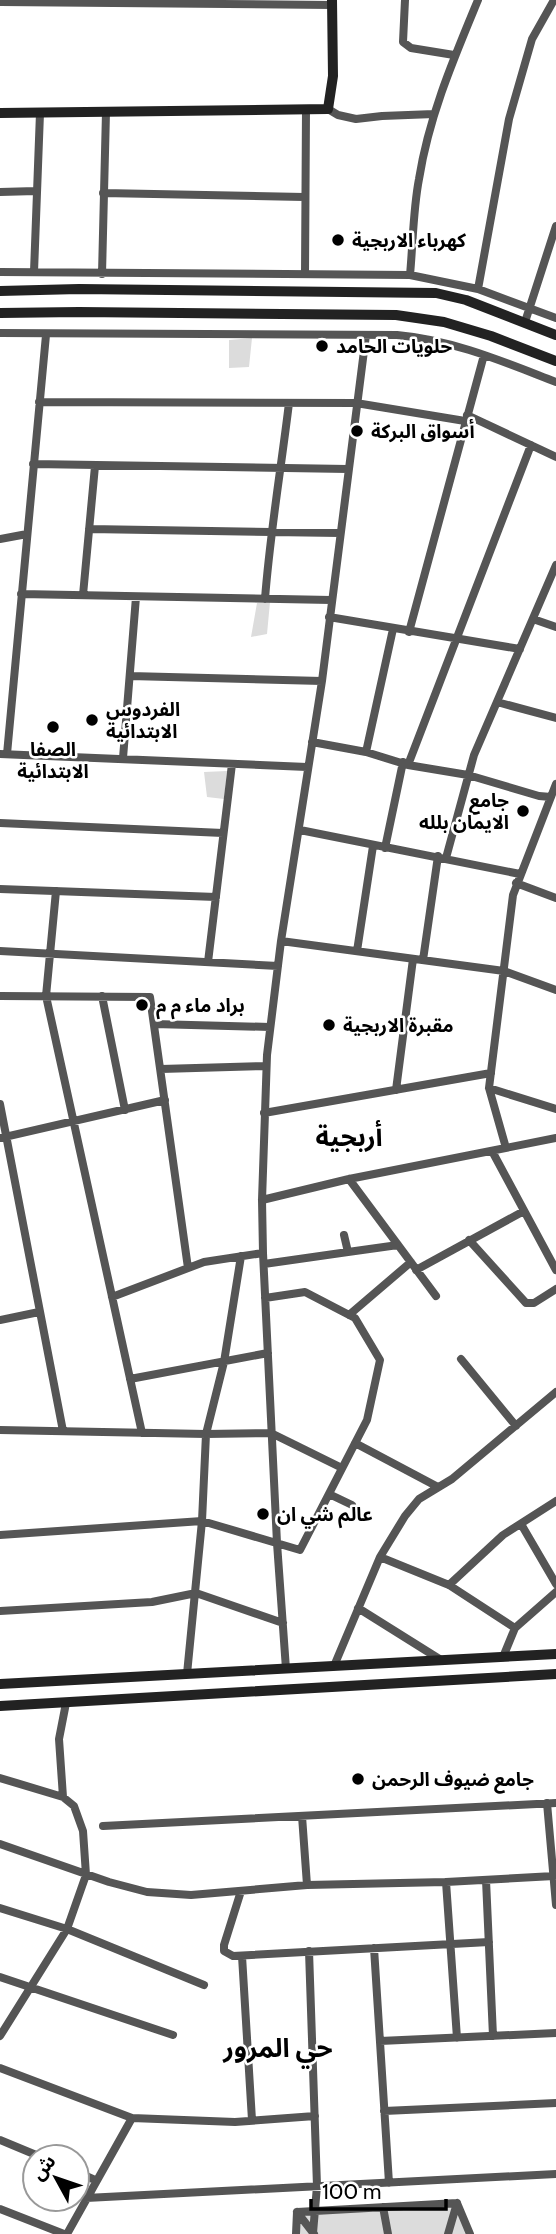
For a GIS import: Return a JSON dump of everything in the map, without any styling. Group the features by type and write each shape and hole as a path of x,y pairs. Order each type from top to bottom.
{"main road":[{"path":"0,113 328,109 333,76 332,3"},
{"path":"0,290 436,293 466,300 556,335"},
{"path":"0,313 396,315 444,322 491,336 556,361"},
{"path":"0,1684 556,1654"},
{"path":"534,1655 535,1676"},
{"path":"193,1674 189,1685 191,1691 199,1695"},
{"path":"0,1706 556,1674"},
{"path":"151,1676 157,1678 162,1686 159,1695 153,1698"}],"street":[{"path":"405,0 402,36 407,45 454,55"},
{"path":"410,275 418,181 434,114 454,55 478,0"},
{"path":"478,289 509,119 532,39 554,0"},
{"path":"0,2 332,3"},
{"path":"328,109 338,115 356,119 434,114"},
{"path":"305,274 306,110"},
{"path":"102,274 106,112"},
{"path":"34,272 40,113"},
{"path":"0,192 36,191"},
{"path":"103,193 304,197"},
{"path":"525,322 556,226"},
{"path":"0,272 410,275 478,289 556,318"},
{"path":"234,291 235,274"},
{"path":"0,333 366,335 426,338 484,355 556,382"},
{"path":"46,335 4,754 307,767"},
{"path":"286,1669 263,1253 264,1113 270,1027 281,941 322,681 366,335"},
{"path":"410,632 484,355"},
{"path":"39,402 356,403 466,418 556,457"},
{"path":"265,599 270,532 289,403"},
{"path":"385,848 405,764 531,445"},
{"path":"33,464 348,469"},
{"path":"83,595 95,466"},
{"path":"89,530 340,533"},
{"path":"0,539 27,534"},
{"path":"423,960 442,857 474,755 556,565"},
{"path":"21,594 331,600"},
{"path":"123,758 136,597"},
{"path":"329,617 520,649"},
{"path":"533,619 556,627"},
{"path":"366,752 393,629"},
{"path":"130,676 322,681"},
{"path":"497,702 556,718"},
{"path":"312,742 366,752 405,764 468,775 539,796 551,804"},
{"path":"208,962 232,764"},
{"path":"506,1148 489,1088 503,971 516,883 551,804 556,784"},
{"path":"0,822 223,833"},
{"path":"300,830 520,874"},
{"path":"357,951 373,846"},
{"path":"516,883 556,898"},
{"path":"0,889 216,897"},
{"path":"56,891 46,996 142,1433"},
{"path":"281,941 503,971 556,990"},
{"path":"0,951 278,966"},
{"path":"396,1090 413,959"},
{"path":"0,996 150,997 188,1268"},
{"path":"102,996 125,1110"},
{"path":"154,1024 270,1027"},
{"path":"161,1069 267,1066"},
{"path":"264,1113 491,1073"},
{"path":"489,1088 556,1109"},
{"path":"4,1137 166,1100"},
{"path":"0,1104 4,1137 63,1432"},
{"path":"262,1200 349,1179 556,1138"},
{"path":"492,1151 556,1270"},
{"path":"349,1179 436,1296"},
{"path":"349,1315 413,1266 524,1211"},
{"path":"344,1234 348,1252"},
{"path":"469,1240 526,1303 534,1303 556,1289"},
{"path":"264,1264 398,1245"},
{"path":"112,1297 204,1262 263,1253"},
{"path":"193,1674 206,1434 223,1362 241,1256"},
{"path":"0,1535 202,1521 300,1550 367,1420 380,1360 355,1318 305,1292 265,1298"},
{"path":"0,1320 39,1312"},
{"path":"130,1380 268,1353"},
{"path":"461,1359 516,1426"},
{"path":"334,1666 380,1557 405,1516 419,1499 452,1479 556,1392"},
{"path":"0,1430 271,1433 342,1468"},
{"path":"355,1443 438,1487"},
{"path":"330,1494 352,1505"},
{"path":"449,1585 503,1535 556,1501"},
{"path":"521,1524 556,1584"},
{"path":"380,1557 449,1585 515,1629"},
{"path":"503,1657 515,1629 556,1592"},
{"path":"0,1611 152,1602 196,1593 282,1623"},
{"path":"358,1608 441,1660"},
{"path":"63,1797 59,1739 66,1703"},
{"path":"0,1778 63,1797 74,1806 83,1831 86,1875 66,1929 0,2036"},
{"path":"103,1826 552,1803 556,1905"},
{"path":"302,1816 307,1885"},
{"path":"0,1844 86,1875 147,1892 191,1895 307,1885 554,1876"},
{"path":"486,1880 493,2036"},
{"path":"446,1882 457,2038"},
{"path":"241,1891 224,1951 233,1956 489,1942"},
{"path":"0,1908 66,1929 204,1985"},
{"path":"374,1948 388,2183"},
{"path":"309,1951 317,2186 314,2233"},
{"path":"242,1956 252,2120"},
{"path":"0,1977 173,2035"},
{"path":"380,2041 556,2033"},
{"path":"0,2068 132,2118 252,2120 315,2116"},
{"path":"384,2111 556,2103"},
{"path":"91,2188 132,2118"},
{"path":"0,2140 21,2149"},
{"path":"91,2198 556,2174"},
{"path":"91,2178 95,2180"},
{"path":"297,2212 457,2203"},
{"path":"448,2234 457,2203"},
{"path":"457,2203 470,2234"},
{"path":"383,2207 388,2234"},
{"path":"0,2208 66,2234 78,2213"},
{"path":"297,2212 314,2233"},
{"path":"296,2234 297,2212"}],"shaded area":[{"path":"252,338 249,367 229,368 229,340"},
{"path":"270,602 267,634 251,637 257,603"},
{"path":"227,771 224,799 207,797 204,772"},
{"path":"459,2201 473,2234 295,2234 296,2210"}],"place":[{"name":"كهرباء الاربجية","path":"338,240"},
{"name":"حلويات الحامد","path":"322,346"},
{"name":"أسواق البركة","path":"357,431"},
{"name":"الفردوس الابتدائية","path":"92,720"},
{"name":"الصفا الابتدائية","path":"53,727"},
{"name":"جامع الايمان بلله","path":"523,811"},
{"name":"براد ماء م م","path":"142,1005"},
{"name":"مقبرة الاربجية","path":"329,1025"},
{"name":"عالم شي ان","path":"263,1514"},
{"name":"جامع ضيوف الرحمن","path":"358,1779"}],"district":[{"name":"أربجية","path":"349,1137"},
{"name":"حي المرور","path":"278,2048"}]}
